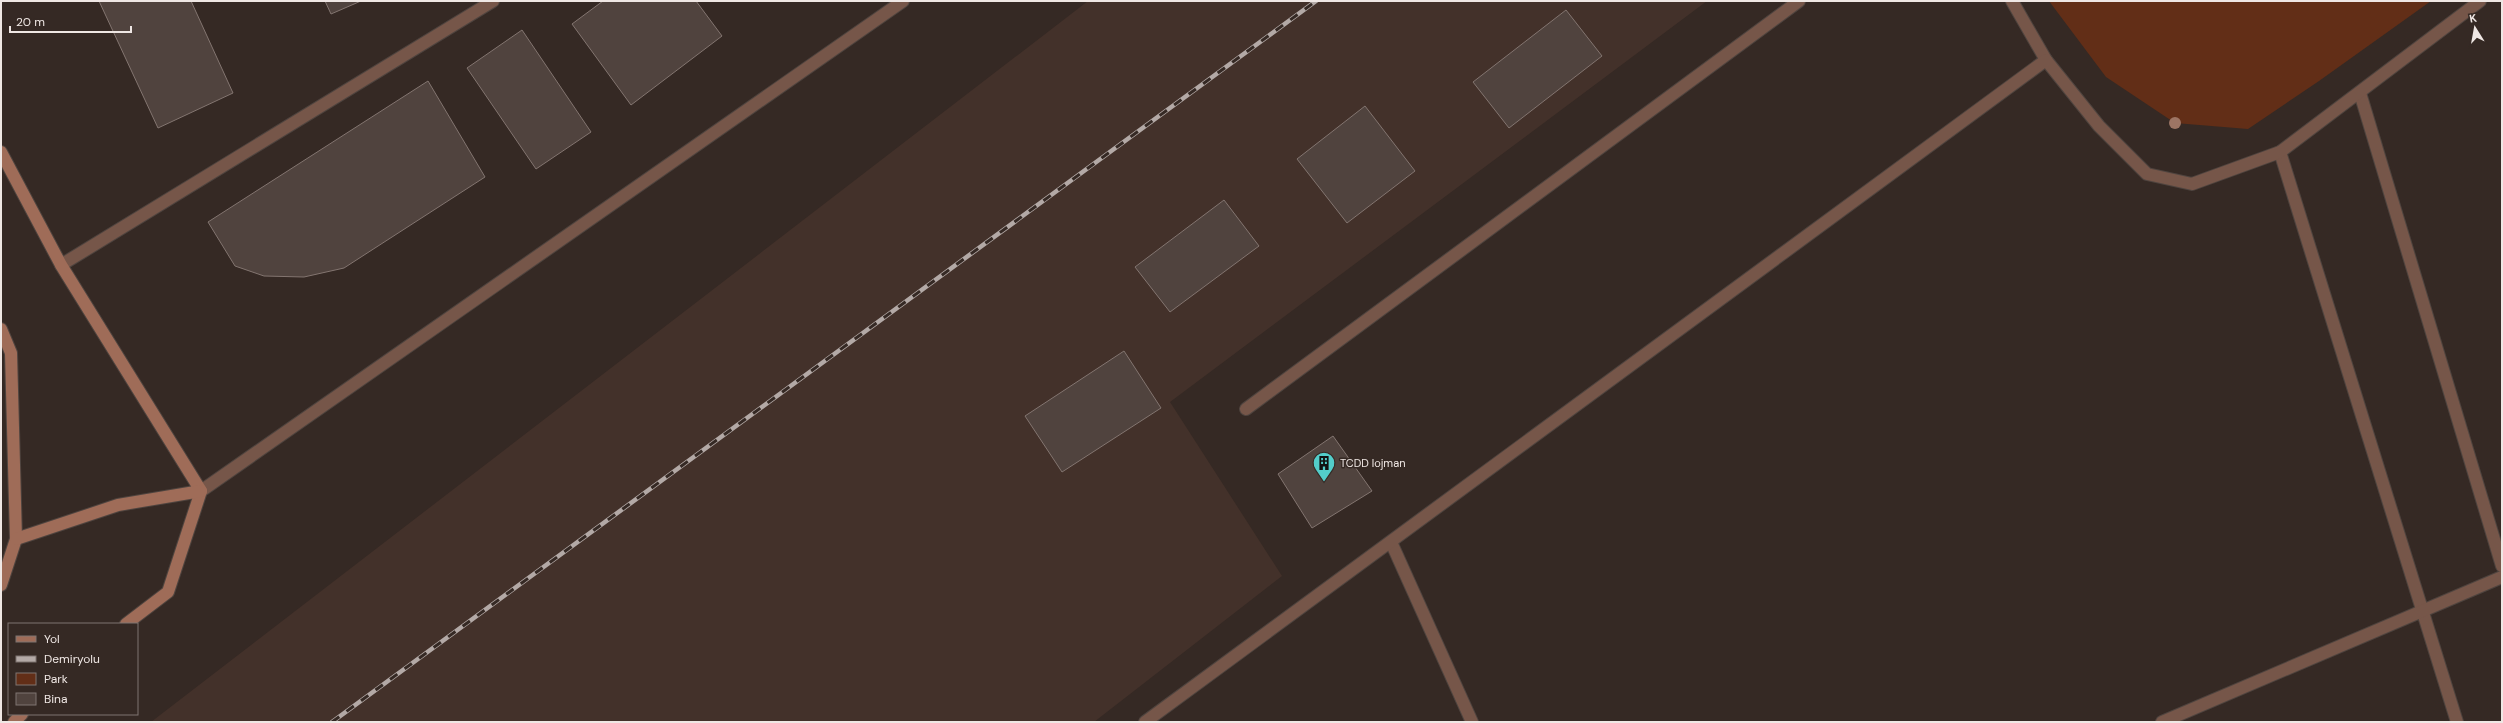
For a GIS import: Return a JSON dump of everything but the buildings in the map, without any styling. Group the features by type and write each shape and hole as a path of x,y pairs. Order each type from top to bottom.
{"main road":[{"path":"1,152 61,265 201,491 168,592 127,623"},
{"path":"1,329 11,353 16,539 1,584"},
{"path":"16,539 118,505 201,491"}],"street":[{"path":"61,265 493,1"},
{"path":"201,491 903,1"},
{"path":"1246,409 1799,1"},
{"path":"2012,1 2046,60 2099,126 2147,174 2192,184 2280,152 2480,1"},
{"path":"1145,722 2046,60"},
{"path":"2360,93 2502,566"},
{"path":"2280,152 2457,722"},
{"path":"1391,542 1472,722"},
{"path":"2162,722 2502,577"}],"shaded area":[{"path":"1088,1 1707,1 1170,402 1282,576 1094,722 151,722"}],"green space":[{"path":"2049,1 2431,1 2319,81 2248,129 2175,123 2106,77"}],"railway":[{"path":"332,722 1316,1"}],"place":[{"name":"TCDD lojman","path":"1324,482"}]}
